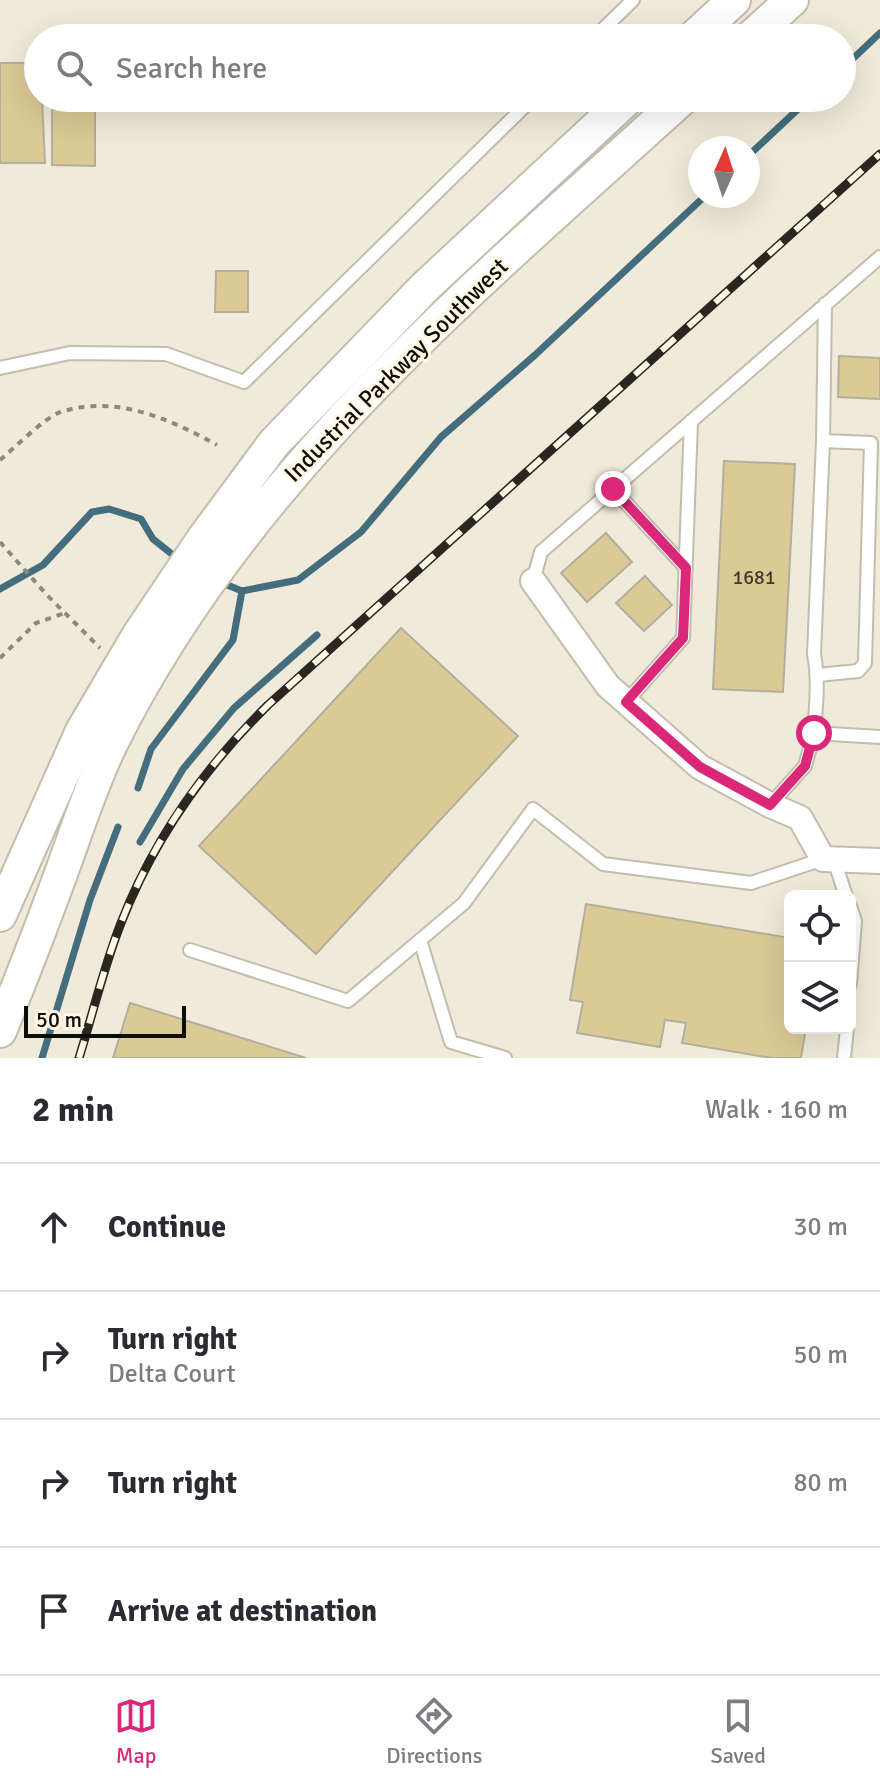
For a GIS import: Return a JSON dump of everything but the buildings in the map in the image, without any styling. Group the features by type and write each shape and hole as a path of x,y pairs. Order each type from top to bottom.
{"main road":[{"path":"708,24 734,0"},
{"path":"766,24 792,0"},
{"name":"Industrial Parkway Southwest","path":"0,1031 110,745 141,650 203,539 274,443 425,287 613,112"},
{"name":"Industrial Parkway Southwest","path":"0,915 82,731 141,650 226,557 300,464 447,311 667,112"}],"street":[{"path":"734,0 749,24"},
{"path":"533,581 608,686 700,767 800,818 828,860 880,861"}],"lane":[{"path":"608,24 633,0"},
{"path":"0,368 70,353 166,354 244,382 519,112"},
{"path":"533,581 541,552 880,257"},
{"path":"770,805 805,766 814,733 818,675 814,654 825,304"},
{"path":"626,702 683,638 691,421"},
{"path":"818,675 858,671 865,663 871,443 823,441"},
{"path":"613,489 686,568"},
{"path":"814,733 880,737"},
{"path":"190,950 348,1001 464,903 533,809 603,864 751,883 828,860 843,890"},
{"path":"420,940 451,1042 505,1058"},
{"path":"844,1058 846,1034"}],"path":[{"path":"0,460 57,414 101,405 155,414 217,445"},
{"path":"0,542 99,647 141,650"},
{"path":"0,658 36,623 65,613"}],"waterway":[{"path":"856,56 880,33"},
{"path":"760,145 795,112"},
{"path":"220,582 242,591 298,580 361,532 441,437 535,355 692,208"},
{"path":"0,589 43,565 92,512 109,509 141,519 153,539 178,559"},
{"path":"138,788 151,749 233,640 242,591"},
{"path":"140,842 183,769 234,708 317,635"},
{"path":"42,1058 90,900 118,827"}],"railway":[{"path":"79,1058 109,956 149,862 202,779 245,729 880,154"}],"route":[{"path":"613,489 686,568 683,638 626,702 700,767 770,805 805,766 814,733"}]}
